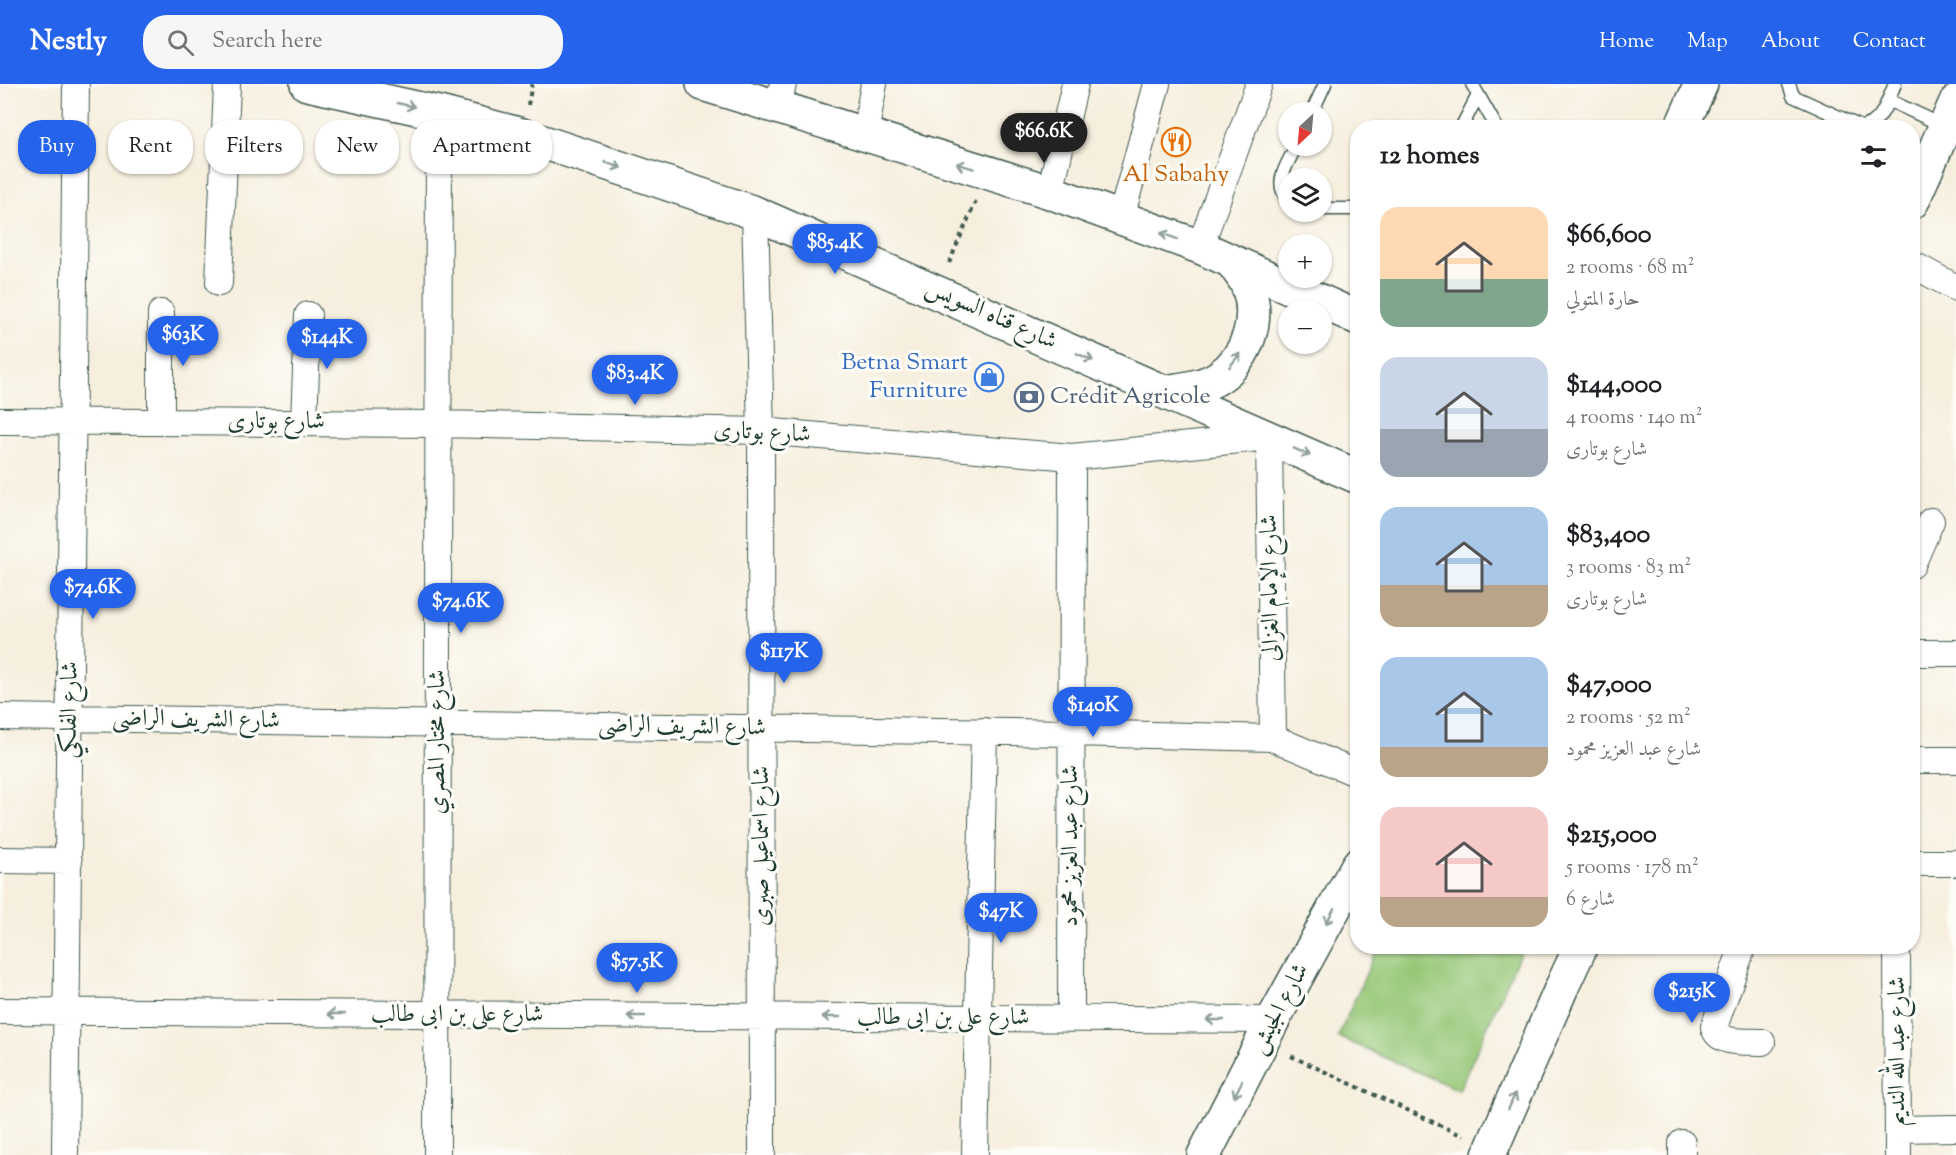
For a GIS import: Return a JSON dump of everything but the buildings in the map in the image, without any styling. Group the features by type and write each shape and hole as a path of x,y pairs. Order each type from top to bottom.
{"main road":[{"name":"شارع قناه السويس","path":"307,84 439,113 522,135 755,213 1350,473"},
{"path":"703,84 781,96 865,134 1050,192 1200,247 1350,314"},
{"path":"1685,120 1701,84"},
{"path":"1920,184 1951,114"},
{"path":"1166,392 1194,388 1218,378 1238,360 1246,345 1250,337 1254,311 1248,285 1233,263"},
{"name":"شارع الجيش","path":"1204,1155 1267,1031 1350,880"},
{"path":"1490,1152 1577,954"}],"street":[{"name":"شارع الفلكي","path":"65,1155 75,84"},
{"path":"219,284 227,84"},
{"path":"865,134 874,84"},
{"path":"1050,192 1075,84"},
{"path":"1121,219 1157,84"},
{"path":"1200,247 1258,84"},
{"name":"شارع مختار المصري","path":"437,1155 439,113"},
{"name":"شارع اسماعيل صبرى","path":"755,213 761,431 762,1155"},
{"path":"1920,268 1956,288"},
{"path":"161,313 161,422"},
{"path":"304,423 308,315"},
{"name":"شارع بوتارى","path":"0,420 440,424 761,431 1072,457 1269,437"},
{"name":"شارع الإمام الغزالى","path":"1269,437 1273,738"},
{"name":"شارع عبد العزيز محمود","path":"1071,1019 1072,457"},
{"path":"1920,546 1931,521"},
{"path":"1920,653 1956,653"},
{"name":"شارع الشريف الراضى","path":"0,717 984,731 1273,738 1350,771"},
{"path":"975,1155 984,731"},
{"path":"1920,760 1956,760"},
{"path":"0,860 69,861"},
{"path":"1920,863 1956,863"},
{"path":"1740,954 1714,1027 1715,1033 1721,1039 1762,1042"},
{"name":"شارع عبد الله النديم","path":"1897,954 1898,1155"},
{"name":"شارع على بن ابى طالب","path":"0,1011 1071,1019 1267,1031"},
{"path":"1898,1129 1956,1128"}],"lane":[{"path":"1317,102 1325,84"},
{"path":"1789,84 1793,96 1846,120"},
{"path":"1877,120 1895,84"},
{"path":"1464,120 1475,89"},
{"path":"1475,89 1492,120"},
{"path":"1888,100 1951,114"},
{"path":"1332,209 1350,209"}],"path":[{"path":"937,291 988,173"},
{"path":"1267,1031 1490,1152"}],"green space":[{"path":"1375,954 1520,954 1459,1090 1338,1037"}],"place":[{"name":"Al Sabahy","path":"1176,142"},
{"name":"Betna Smart Furniture","path":"989,377"},
{"name":"Crédit Agricole","path":"1029,397"}]}
